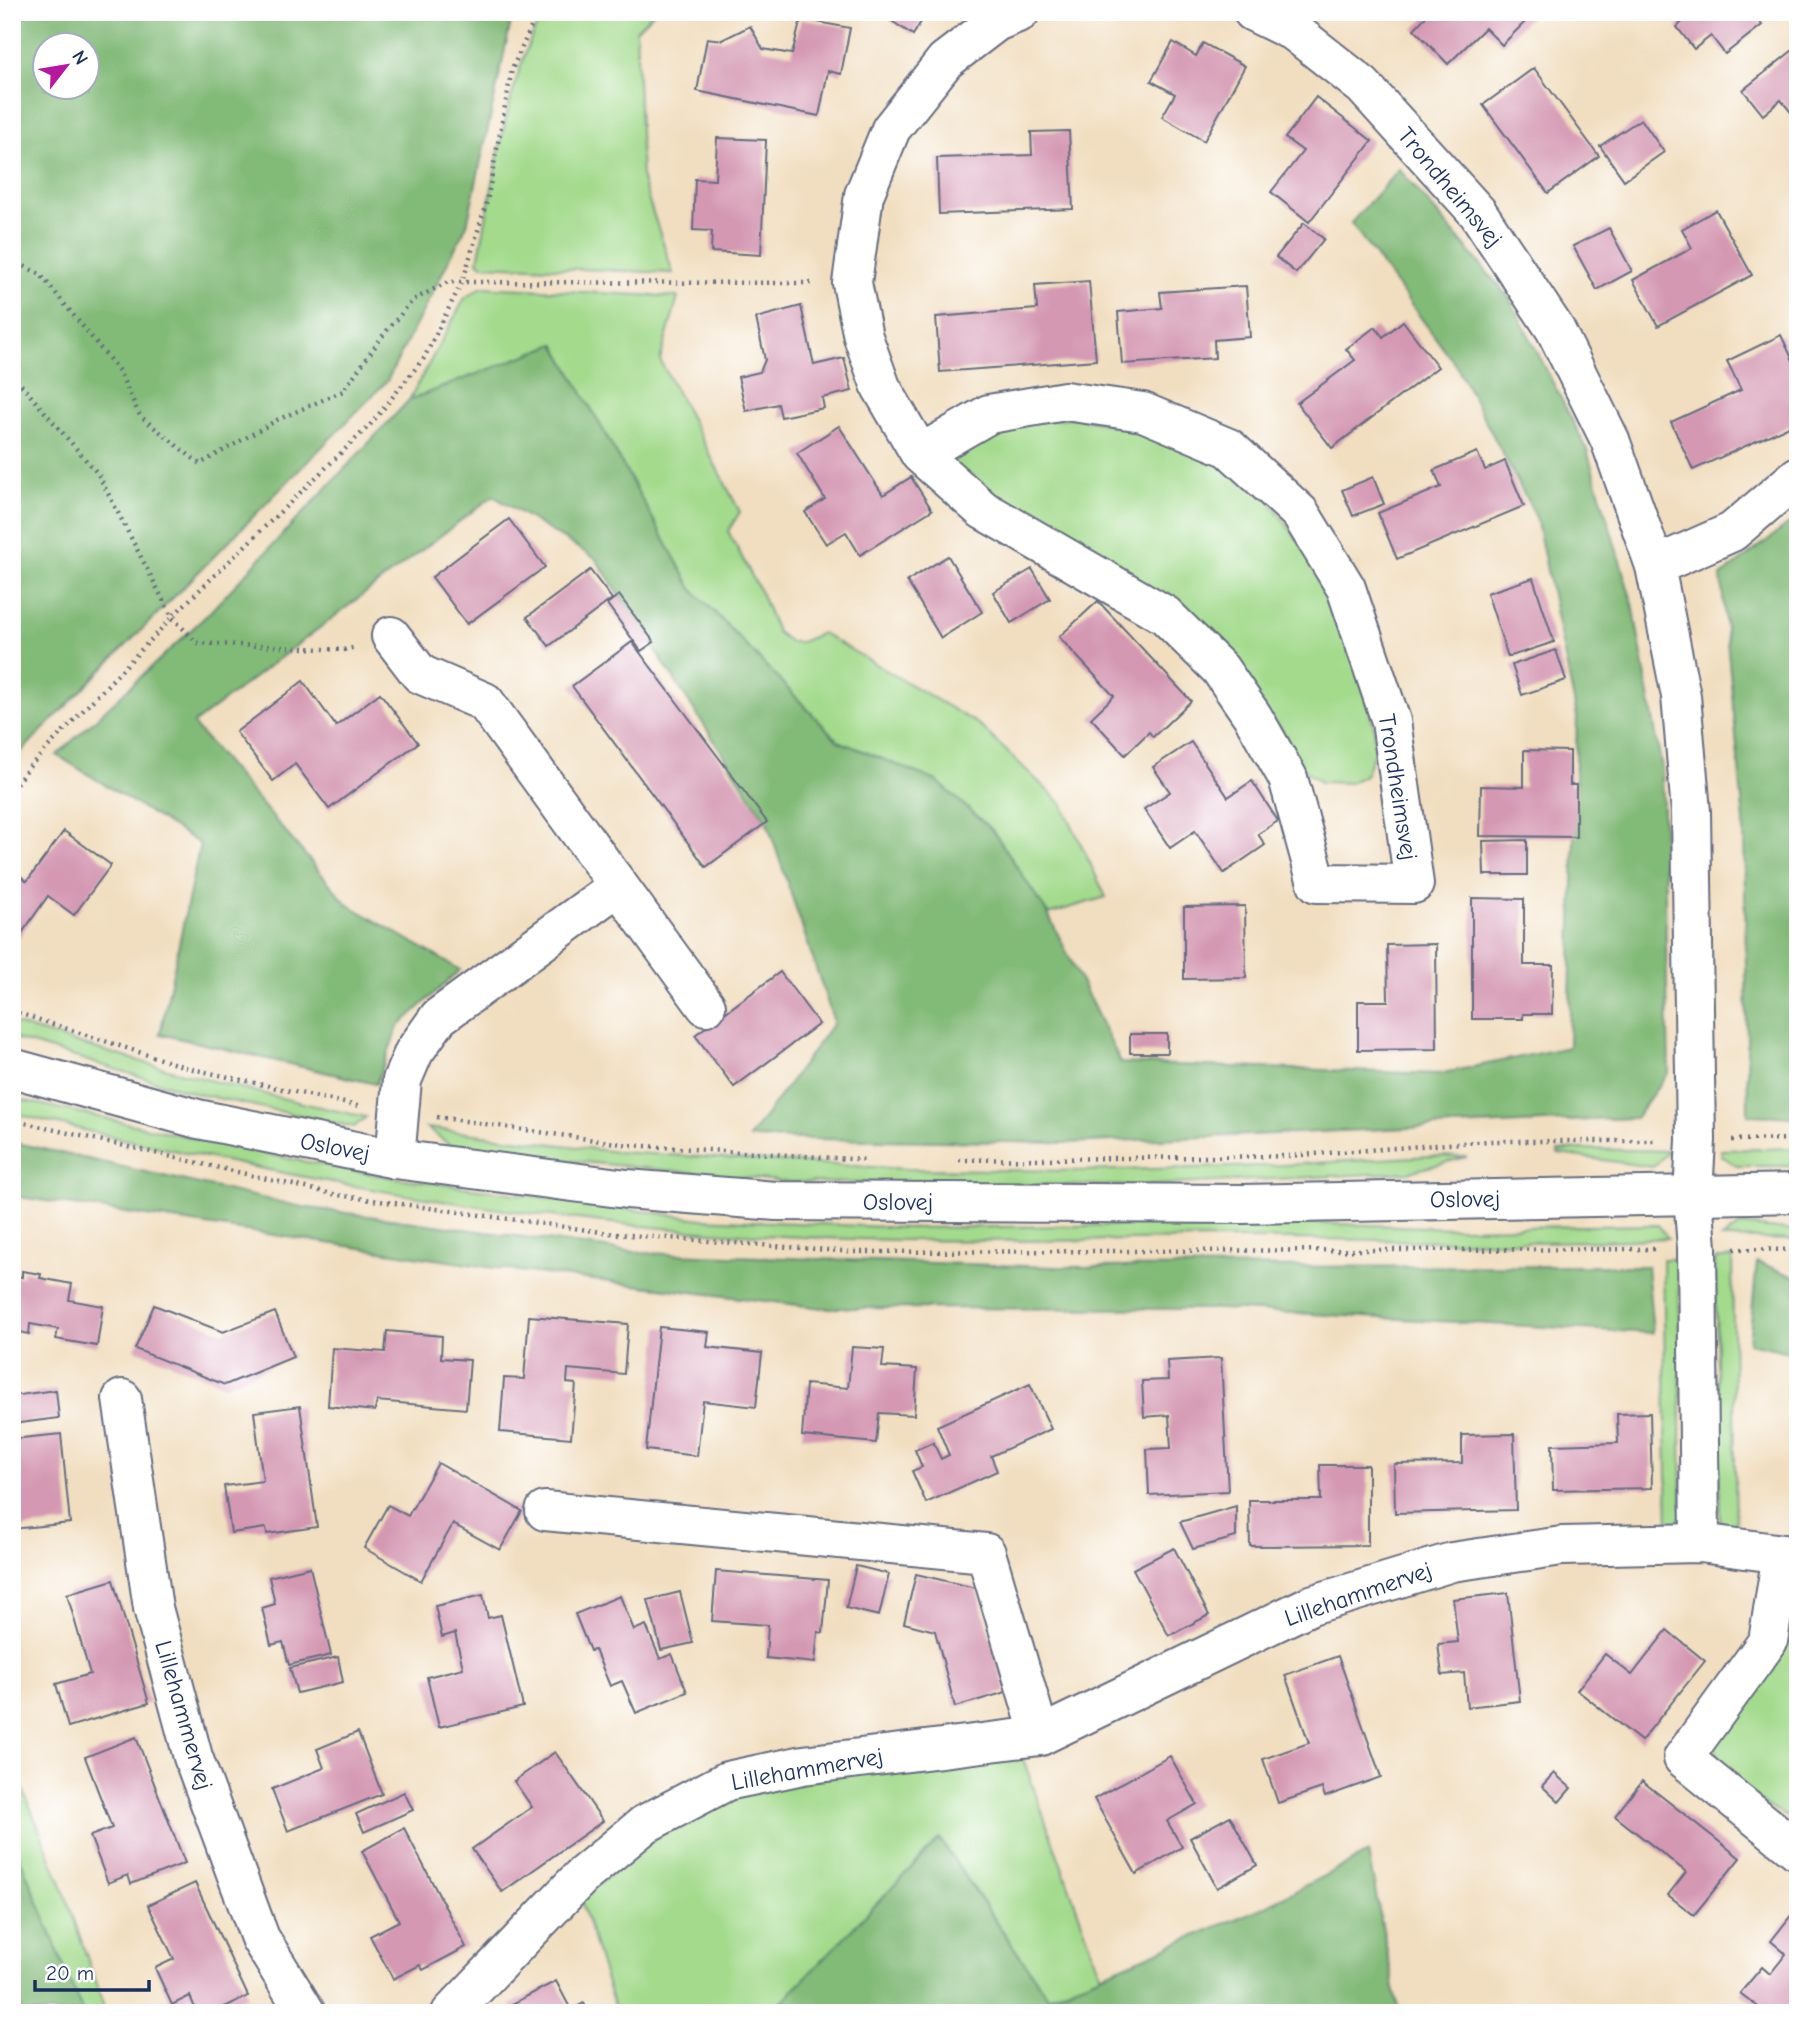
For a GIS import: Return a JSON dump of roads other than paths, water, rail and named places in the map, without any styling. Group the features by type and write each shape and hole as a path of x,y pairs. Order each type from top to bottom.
{"street":[{"name":"Trondheimsvej","path":"920,454 989,414 1065,401 1143,412 1229,448 1300,513 1346,588 1391,721 1414,884 1317,883 1288,778 1253,717 1220,669 1165,615 983,510 920,454 881,387 863,337 852,284 864,195 891,129 945,61 996,22 1020,12"},
{"name":"Trondheimsvej","path":"1253,12 1296,33 1363,86 1478,213 1555,329 1610,440 1655,566 1681,696 1690,812 1696,1140 1693,1195"},
{"path":"1655,566 1732,532 1798,476"},
{"path":"391,636 420,674 485,702 706,1006"},
{"path":"395,1159 402,1080 414,1052 439,1017 618,886"},
{"name":"Oslovej","path":"12,1068 198,1119 395,1159 627,1189 776,1201 1243,1204 1798,1194"},
{"path":"1693,1195 1697,1248 1700,1543"},
{"name":"Lillehammervej","path":"122,1398 153,1608 193,1756 260,1938 306,2013"},
{"path":"545,1511 986,1553 1040,1736"},
{"name":"Lillehammervej","path":"451,2013 582,1875 645,1824 727,1780 803,1765 1040,1736 1311,1605 1452,1562 1562,1546 1700,1543 1790,1555 1768,1640 1683,1758 1798,1851"}]}
